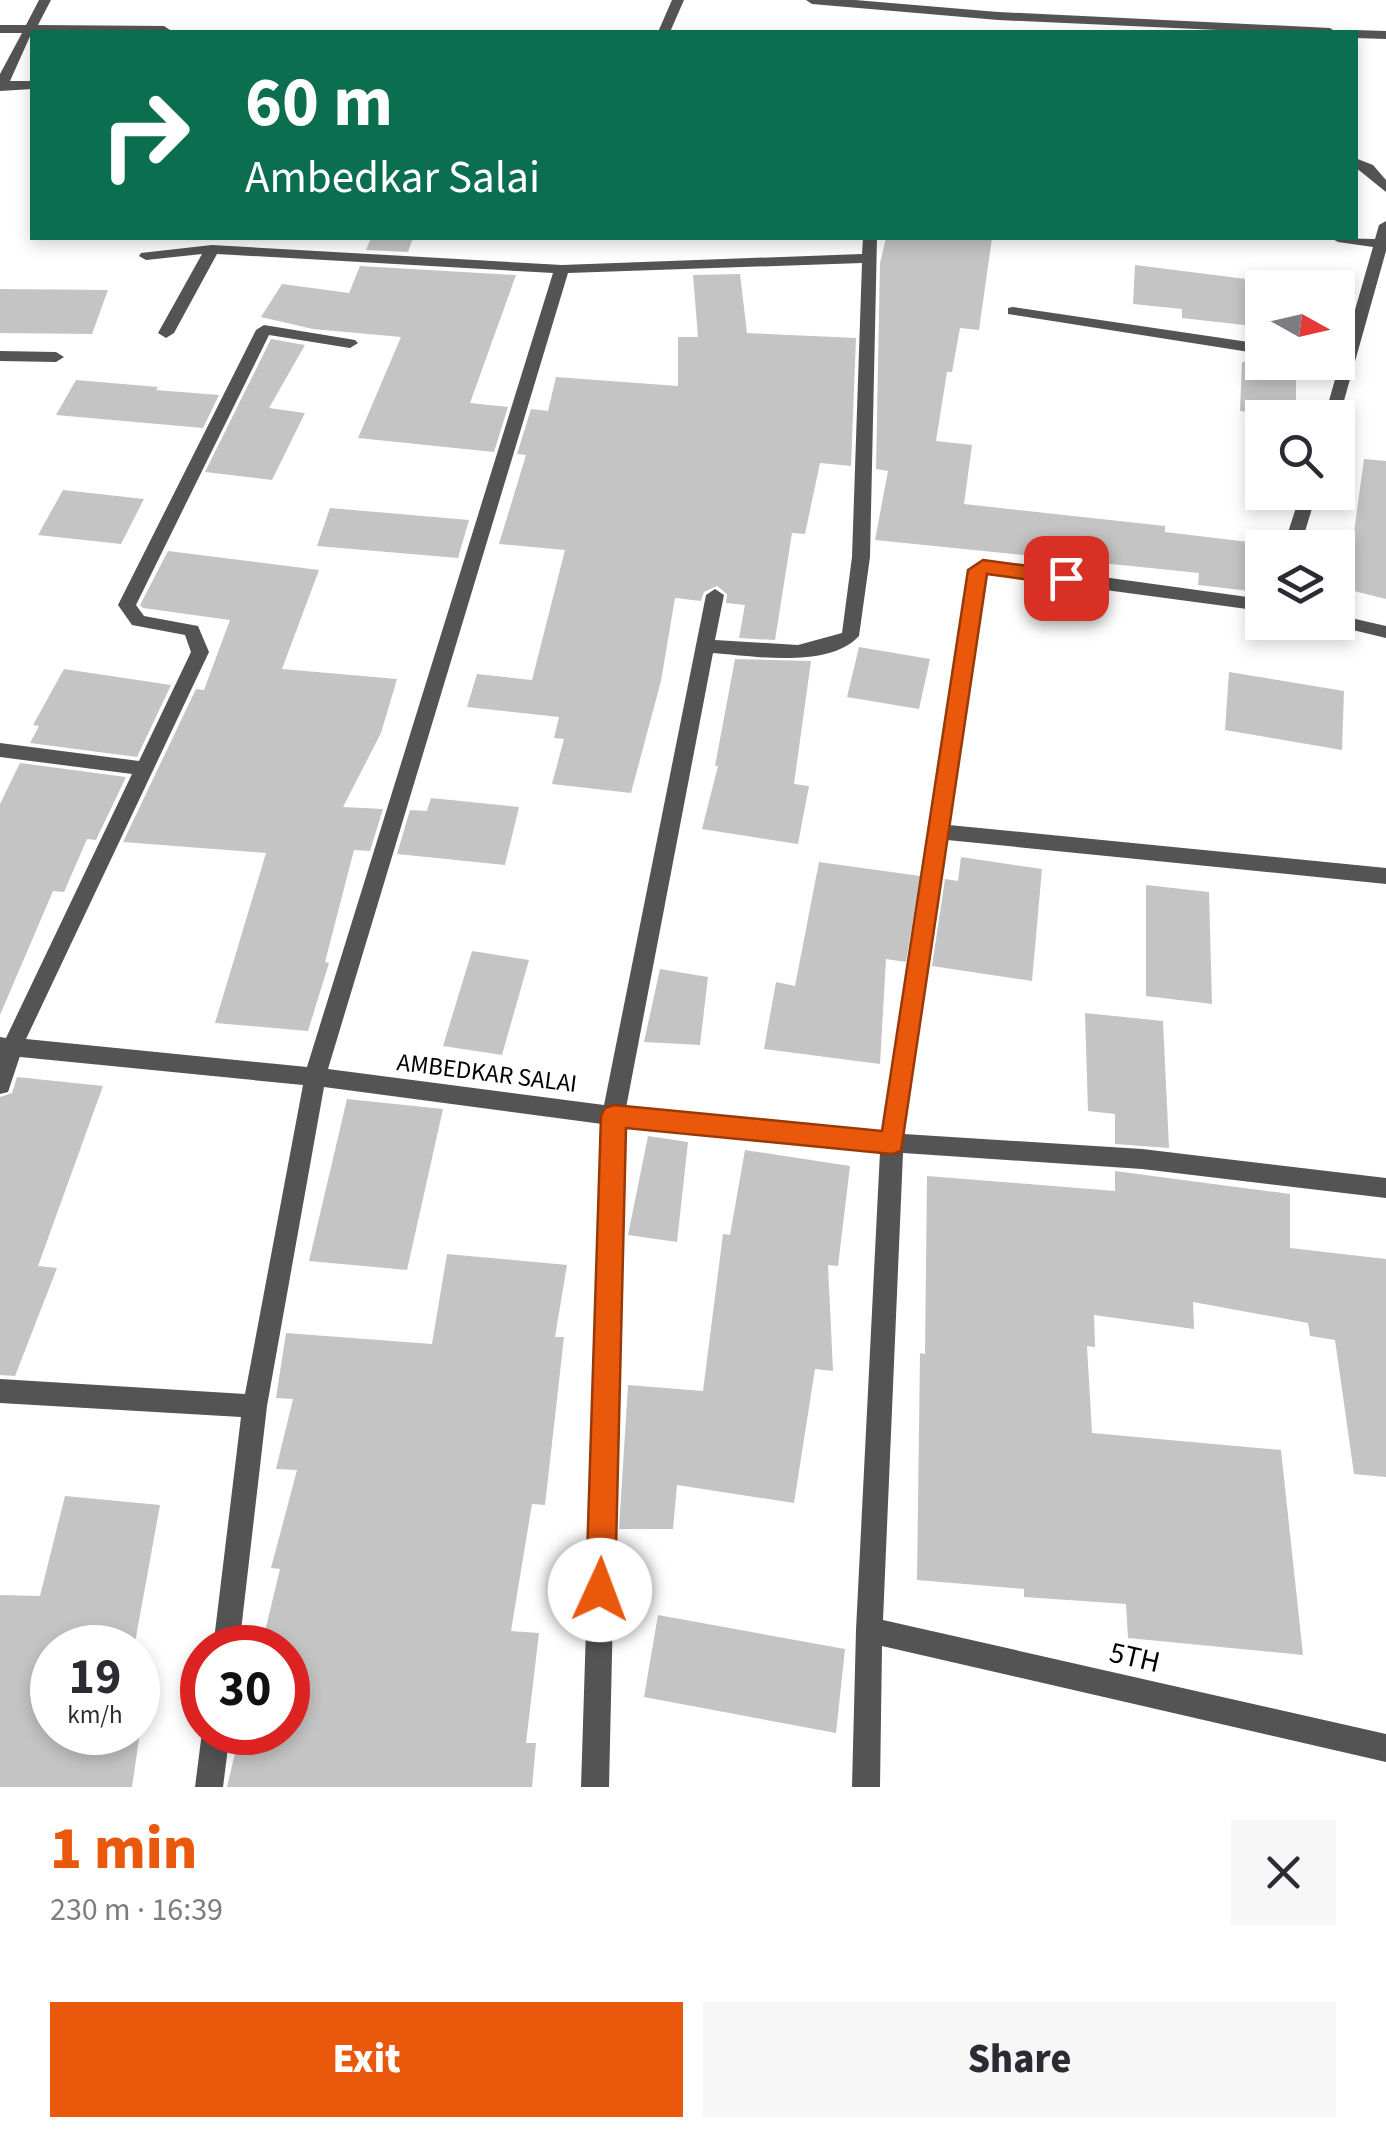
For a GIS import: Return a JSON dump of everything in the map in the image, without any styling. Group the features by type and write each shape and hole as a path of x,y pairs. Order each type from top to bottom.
{"street":[{"path":"30,85 0,86 45,0"},
{"path":"665,30 678,0"},
{"path":"998,16 999,0"},
{"path":"820,1 1114,27 1244,30"},
{"path":"0,30 164,30"},
{"path":"1358,34 1386,35"},
{"path":"1358,163 1368,168 1386,188"},
{"path":"1355,326 1386,225"},
{"path":"349,254 353,240"},
{"path":"706,646 804,652 831,647 850,636 861,557 870,240"},
{"path":"1352,240 1381,244"},
{"path":"166,333 212,249"},
{"path":"146,256 212,249 562,269 868,258"},
{"path":"229,1625 255,1406 315,1077 562,269"},
{"path":"1012,311 1245,346"},
{"path":"0,1085 6,1047 146,769 200,652 192,630 138,621 128,605 264,330 350,343"},
{"path":"0,356 56,357"},
{"path":"866,1787 869,1630 892,1143 979,568 1245,604"},
{"path":"595,1787 614,1116 716,595"},
{"path":"1355,625 1386,632"},
{"path":"0,750 146,769"},
{"path":"940,832 1386,876"},
{"name":"AMBEDKAR SALAI","path":"6,1047 315,1077 614,1116 892,1143 1142,1159 1386,1188"},
{"path":"0,1392 255,1406"},
{"name":"5TH","path":"869,1630 1386,1748"},
{"path":"209,1787 213,1755"}],"building":[{"path":"370,240 412,240 408,252 366,250"},
{"path":"886,240 992,240 979,330 960,328 952,372 947,372 936,441 972,445 964,504 1165,526 1165,532 1245,542 1245,590 1198,585 1199,573 875,540 888,471 876,469 880,263"},
{"path":"1135,265 1245,279 1245,325 1182,318 1182,309 1133,304"},
{"path":"360,266 516,275 470,403 508,407 494,452 358,438 401,337 313,329 261,317 282,284 349,293"},
{"path":"740,274 747,333 856,338 851,466 820,463 805,534 792,533 775,640 739,638 745,605 726,603 727,594 717,586 704,592 701,601 675,598 661,681 631,793 552,784 564,739 554,738 559,717 467,707 477,674 532,680 565,550 499,544 526,455 517,454 531,409 548,411 556,377 678,386 678,337 698,337 693,275"},
{"path":"0,289 108,290 92,334 0,333"},
{"path":"271,339 305,345 269,408 305,413 272,480 205,472"},
{"path":"1242,362 1245,380 1296,380 1296,400 1245,400 1245,412 1240,411"},
{"path":"76,380 219,395 203,428 56,415"},
{"path":"1364,459 1386,461 1386,599 1355,591 1354,530"},
{"path":"63,490 144,499 121,544 38,535"},
{"path":"330,508 469,520 458,558 317,546"},
{"path":"168,551 319,570 282,669 397,679 381,733 343,807 383,809 370,851 354,850 325,962 329,963 308,1031 215,1023 266,853 123,842 196,689 204,690 230,620 140,605"},
{"path":"859,647 930,659 919,709 847,697"},
{"path":"735,659 811,661 794,784 809,786 798,844 702,829 718,766"},
{"path":"64,669 171,685 137,757 30,743 39,726 33,725"},
{"path":"1229,672 1344,691 1342,750 1225,730"},
{"path":"20,763 126,777 96,840 87,839 64,892 53,891 0,1015 0,804"},
{"path":"431,798 519,807 505,865 397,854 410,810 427,811"},
{"path":"961,857 1042,869 1032,981 932,966 945,879 958,881"},
{"path":"819,862 920,876 906,962 886,959 880,1064 764,1049 776,982 795,986"},
{"path":"1146,885 1209,892 1212,1004 1146,996"},
{"path":"472,951 529,960 502,1055 443,1046"},
{"path":"660,969 708,977 700,1045 644,1042"},
{"path":"1085,1013 1163,1021 1169,1148 1115,1144 1115,1114 1088,1111"},
{"path":"17,1077 103,1086 38,1266 57,1268 15,1376 0,1375 0,1097 12,1093"},
{"path":"347,1099 443,1109 407,1270 309,1261"},
{"path":"648,1136 688,1142 677,1242 628,1235"},
{"path":"745,1150 850,1166 838,1266 828,1265 833,1371 815,1369 794,1503 677,1485 673,1529 619,1529 628,1385 703,1391 723,1234 730,1235"},
{"path":"1115,1171 1290,1194 1290,1248 1386,1259 1386,1477 1354,1474 1335,1340 1310,1336 1308,1323 1193,1302 1194,1329 1094,1315 1095,1347 1087,1346 1092,1433 1281,1450 1303,1655 1128,1638 1126,1604 1024,1597 1024,1589 917,1580 927,1176 1115,1191"},
{"path":"447,1254 567,1265 555,1337 564,1337 545,1505 532,1504 511,1631 539,1633 526,1743 536,1743 532,1787 227,1787 235,1755 310,1755 310,1625 267,1625 280,1569 271,1568 297,1470 276,1469 293,1399 276,1398 286,1333 432,1344"},
{"path":"65,1496 160,1505 138,1625 30,1625 30,1755 137,1755 132,1787 0,1787 0,1595 40,1596"},
{"path":"658,1615 845,1649 836,1733 644,1697"}],"route":[{"path":"600,1590 614,1116 892,1143 978,570 983,567 1066,578"}]}
